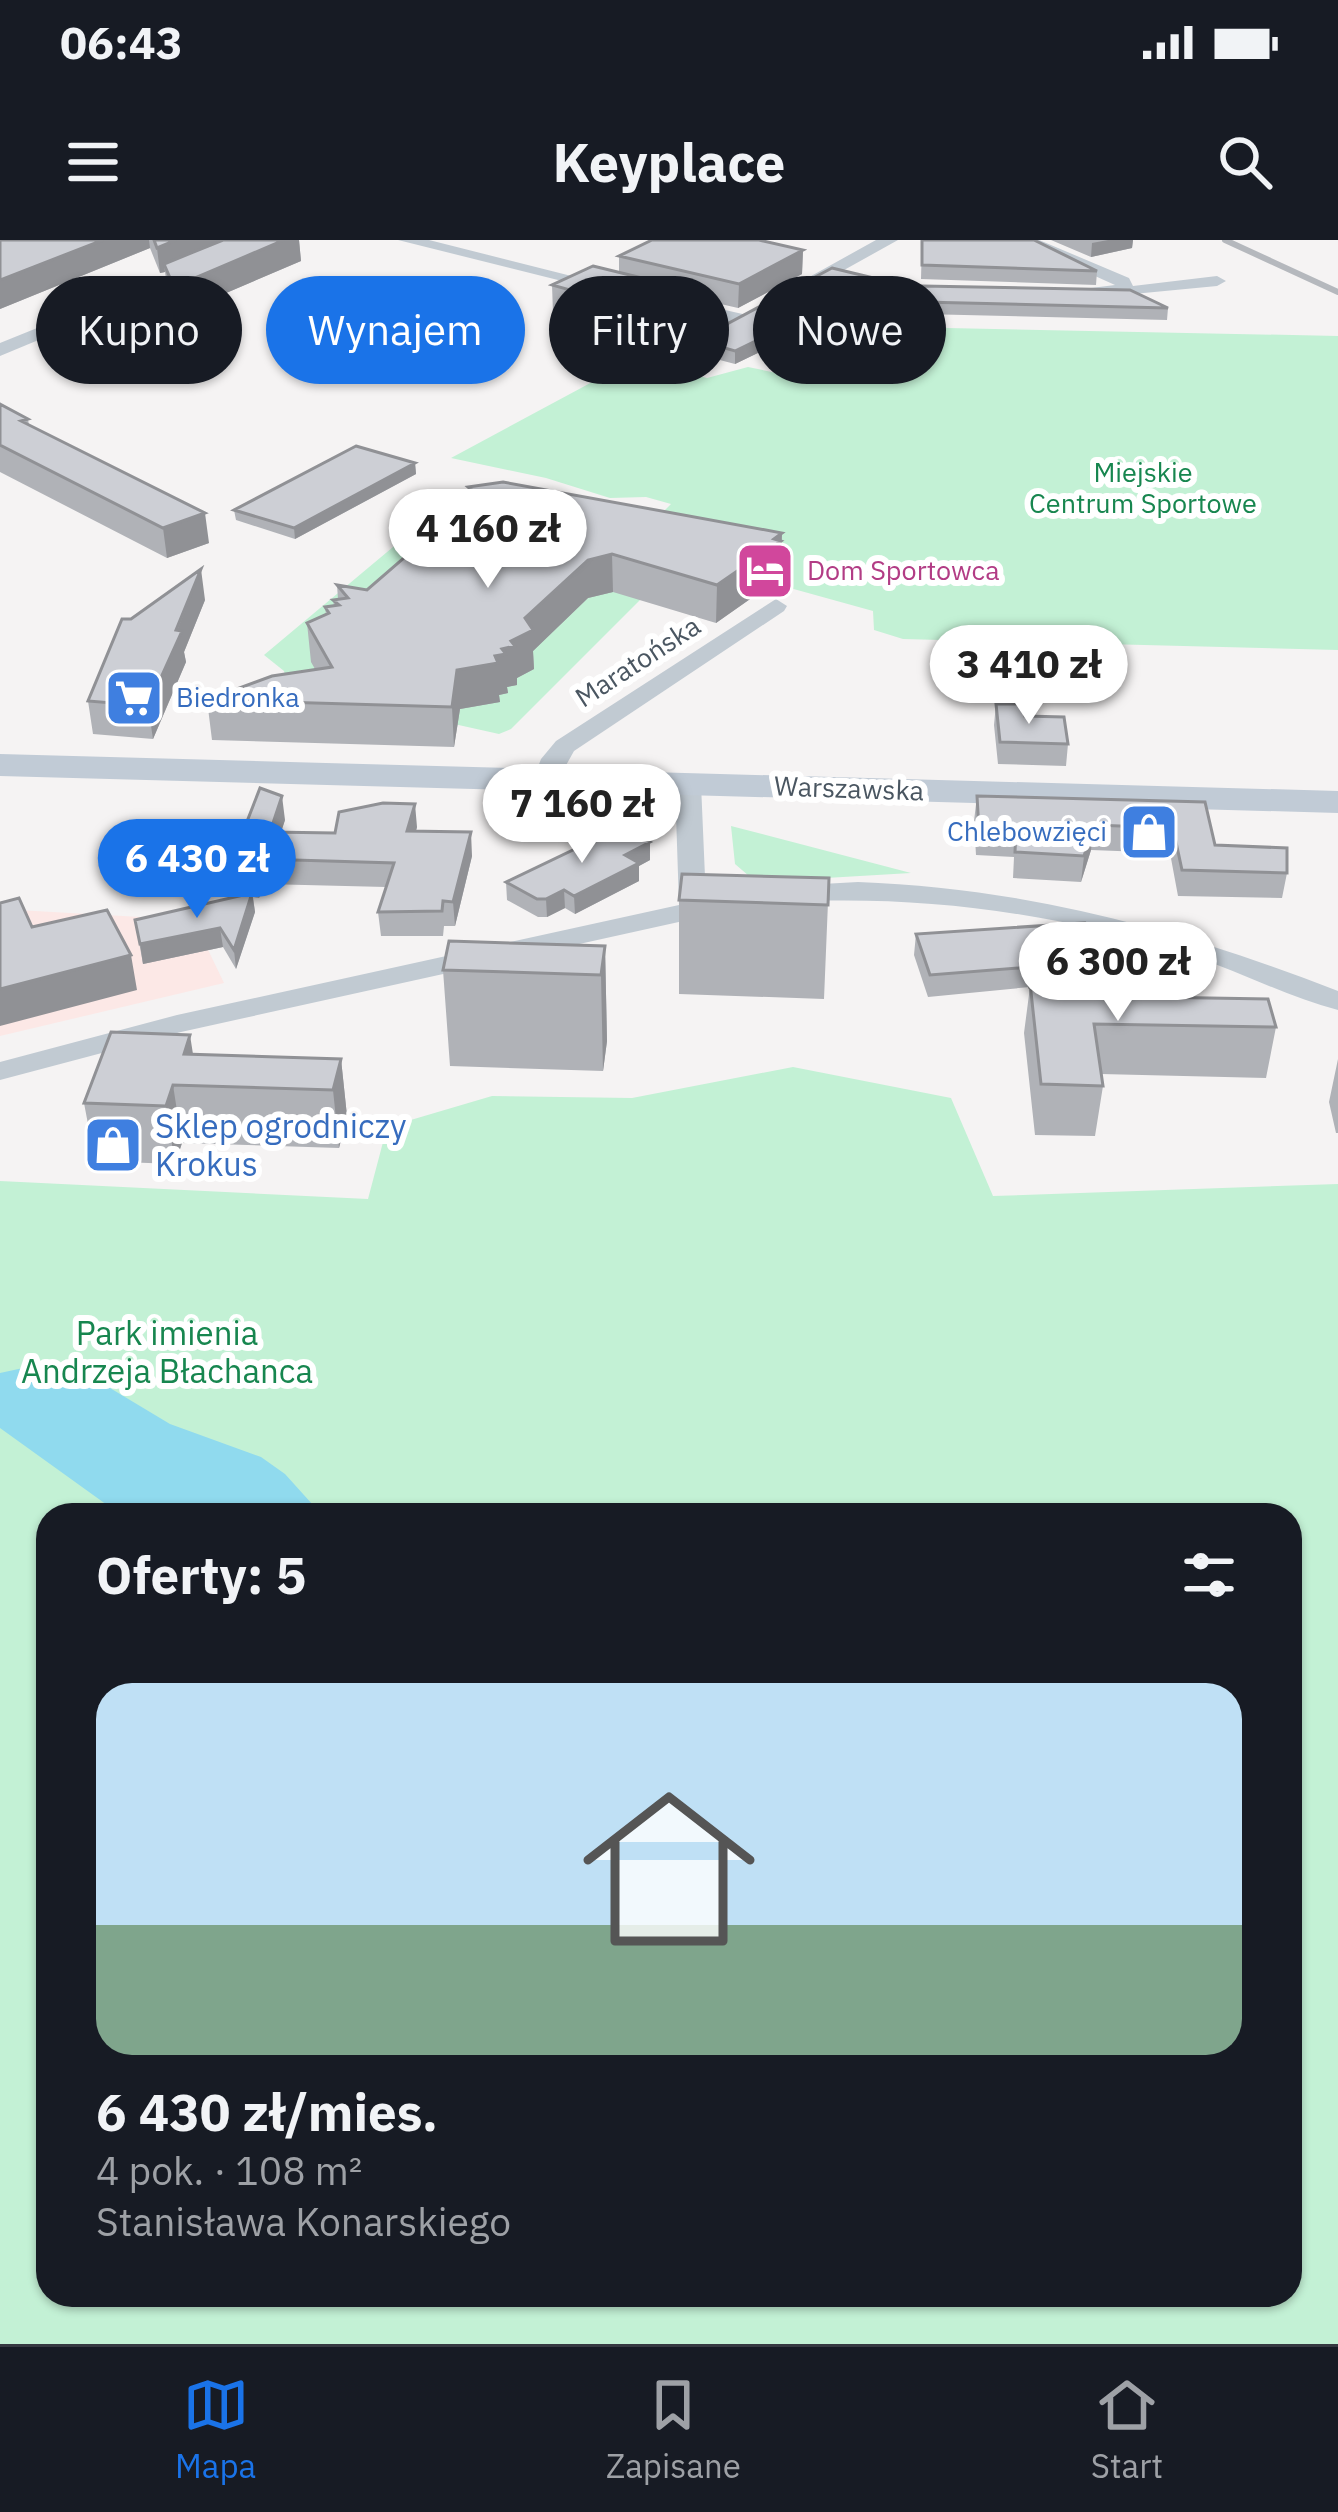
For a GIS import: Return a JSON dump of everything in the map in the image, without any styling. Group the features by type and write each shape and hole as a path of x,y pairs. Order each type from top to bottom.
{"main road":[{"name":"Warszawska","path":"0,765 1338,802"}],"street":[{"path":"0,350 270,240"},
{"path":"407,240 561,276"},
{"path":"729,326 889,240"},
{"path":"1024,240 1123,282 1125,287 1112,294"},
{"path":"1058,293 1112,294 1217,281"},
{"path":"729,317 741,320"},
{"name":"Maratońska","path":"546,780 565,746 776,605"},
{"path":"688,784 693,909"},
{"path":"0,1071 177,1024 693,909 756,898 871,889 997,897 1172,940 1338,1000"}],"shaded area":[{"path":"0,909 158,918 200,933 224,983 0,1036"}],"green space":[{"name":"Miejskie Centrum Sportowe","path":"946,328 1338,336 1338,650 903,639 874,630 873,611 790,588 773,599 719,583 678,562 511,729 499,734 288,687 284,671 264,655 454,496 645,530 671,504 646,497 610,498 546,478 451,458 589,384 729,384 729,372 753,368 753,384 946,384"},
{"path":"731,826 911,873 775,881 749,876 735,864"},
{"name":"Park imienia Andrzeja Błachanca","path":"793,1067 951,1098 993,1196 1338,1184 1338,2344 0,2344 0,1181 368,1199 387,1127 492,1096 632,1098"}],"water":[{"path":"51,1362 80,1370 170,1424 261,1457 285,1474 311,1503 104,1503 0,1428 0,1373"}],"building":[{"path":"0,240 103,240 0,280"},
{"path":"223,240 284,240 200,276 169,276 164,264"},
{"path":"652,240 759,240 803,250 739,284 729,282 729,276 705,276 619,256"},
{"path":"922,240 1034,240 1097,271 922,265"},
{"path":"593,266 634,276 571,276"},
{"path":"832,268 865,276 817,276"},
{"path":"946,286 1130,290 1168,308 946,303"},
{"path":"753,310 753,342 729,349 729,323"},
{"path":"0,404 28,419 21,421 205,513 163,528 0,445"},
{"path":"356,446 415,463 294,528 234,510"},
{"path":"503,482 782,533 774,539 781,541 717,585 612,554 588,560 525,618 533,630 511,641 515,646 502,649 506,654 495,656 498,663 457,670 452,707 207,700 272,676 332,667 307,623 329,613 325,607 339,605 333,600 348,598 337,585 367,590 434,532 428,521 442,520 438,514 450,512 444,507 465,499 460,494 474,492 468,487"},
{"path":"201,569 176,630 182,631 148,706 88,701 122,619 131,619"},
{"path":"996,704 1024,704 1025,716 1064,717 1068,744 1000,742"},
{"path":"260,788 282,796 270,832 335,833 339,812 383,803 415,804 407,831 471,832 453,902 443,901 442,911 378,912 394,863 261,859 256,873 185,871 197,841 239,842"},
{"path":"977,796 1205,802 1215,845 1287,848 1287,873 1182,870 1173,828 1094,825 1084,856 1015,852 1016,831 979,830"},
{"path":"621,827 650,842 625,855 639,863 574,896 564,890 537,899 506,882"},
{"path":"682,874 829,878 828,905 679,900"},
{"path":"252,893 234,950 220,928 140,944 135,920"},
{"path":"19,898 32,927 107,910 131,955 0,989 0,903"},
{"path":"1082,923 1031,967 930,975 916,934"},
{"path":"449,941 605,946 601,975 443,970"},
{"path":"1030,983 1089,985 1090,996 1268,999 1276,1027 1094,1024 1103,1086 1041,1084"},
{"path":"111,1032 190,1035 184,1054 341,1059 333,1090 173,1085 166,1106 84,1103"}],"railway":[{"path":"1225,240 1338,292"}],"place":[{"name":"Dom Sportowca","path":"765,571"},
{"name":"Biedronka","path":"134,698"},
{"name":"Chlebowzięci","path":"1149,832"},
{"name":"Sklep ogrodniczy Krokus","path":"113,1145"}]}
